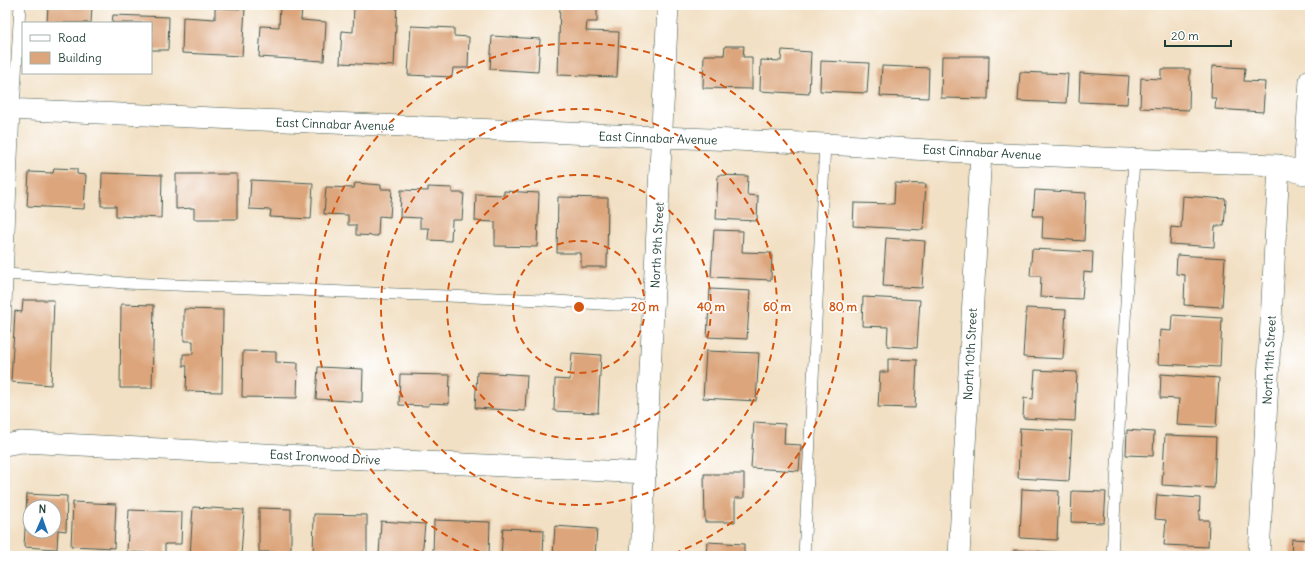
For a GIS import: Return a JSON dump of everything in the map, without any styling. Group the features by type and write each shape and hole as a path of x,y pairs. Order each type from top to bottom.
{"street":[{"name":"North 9th Street","path":"641,556 668,5"},
{"path":"1307,174 1310,80"},
{"name":"East Cinnabar Avenue","path":"9,109 1279,165 1307,174"},
{"name":"North 10th Street","path":"959,556 981,153"},
{"name":"North 11th Street","path":"1259,556 1279,165"},
{"name":"East Ironwood Drive","path":"5,445 21,442 646,473"}],"lane":[{"path":"5,329 9,109 20,5"},
{"path":"804,556 825,144"},
{"path":"1112,556 1134,159"},
{"path":"7,274 125,283 653,306"}],"building":[{"path":"48,5 92,5 91,22 47,22"},
{"path":"280,5 302,7 301,20 326,22 324,61 259,57 261,26 279,27"},
{"path":"354,5 397,5 394,66 340,63 342,31 353,32"},
{"path":"560,5 597,5 597,22 587,22 586,31 619,32 617,77 558,75"},
{"path":"215,8 245,9 242,56 182,53 183,17 215,19"},
{"path":"113,15 169,17 168,50 152,50 152,22 112,22"},
{"path":"411,26 454,28 454,36 469,37 468,68 453,68 452,77 408,75"},
{"path":"492,36 540,39 538,72 490,69"},
{"path":"725,46 744,46 743,57 752,57 752,89 703,88 704,55 724,55"},
{"path":"782,50 811,52 809,94 760,91 761,60 781,61"},
{"path":"942,56 989,56 988,99 941,98"},
{"path":"821,61 869,63 867,93 820,91"},
{"path":"882,66 929,68 928,98 880,96"},
{"path":"1212,66 1245,68 1244,81 1265,82 1263,112 1215,109 1216,98 1211,98"},
{"path":"1161,69 1190,69 1189,110 1140,108 1141,78 1161,79"},
{"path":"1020,72 1068,74 1066,103 1018,101"},
{"path":"1080,73 1129,76 1127,104 1079,102"},
{"path":"54,168 77,169 77,174 86,175 84,209 27,206 29,172 53,173"},
{"path":"102,173 162,175 161,218 116,216 116,206 101,206"},
{"path":"176,174 237,174 237,219 194,219 194,208 176,209"},
{"path":"718,175 748,176 747,195 758,196 757,221 716,219"},
{"path":"251,180 313,183 311,219 270,217 271,210 249,209"},
{"path":"355,183 381,185 381,189 392,189 390,217 379,216 378,236 356,235 356,225 348,225 348,215 324,214 326,187 354,188"},
{"path":"895,183 926,184 923,230 853,226 854,203 894,204"},
{"path":"428,187 452,188 452,193 464,193 462,220 452,220 451,241 428,240 429,228 420,228 420,218 400,217 401,190 428,191"},
{"path":"1035,190 1086,193 1084,241 1042,238 1043,216 1033,216"},
{"path":"504,191 539,193 537,247 495,246 495,222 475,221 476,194 504,195"},
{"path":"1183,196 1226,199 1224,226 1215,226 1214,247 1170,244 1171,227 1181,228"},
{"path":"558,197 608,198 607,267 581,267 581,253 557,253"},
{"path":"714,230 743,231 742,252 772,253 771,280 711,277"},
{"path":"886,238 925,241 922,288 883,286"},
{"path":"1032,249 1093,252 1092,273 1084,272 1082,299 1040,297 1041,276 1030,276"},
{"path":"1177,255 1225,258 1222,307 1184,305 1185,275 1176,274"},
{"path":"710,289 750,291 747,339 707,337"},
{"path":"863,297 920,300 917,348 887,346 888,327 862,326"},
{"path":"23,300 54,300 51,385 11,382 15,311 22,312"},
{"path":"121,304 154,305 152,388 120,388"},
{"path":"1026,308 1066,310 1063,359 1023,357"},
{"path":"184,309 223,310 222,392 186,391 187,366 183,366 183,354 193,354 193,341 184,341"},
{"path":"1172,315 1222,318 1220,367 1158,364 1160,330 1171,331"},
{"path":"243,351 276,352 276,362 298,363 297,398 242,397"},
{"path":"706,351 759,353 756,401 703,398"},
{"path":"572,353 601,355 598,413 554,411 555,379 570,380"},
{"path":"888,359 917,360 915,408 878,407 880,372 888,372"},
{"path":"318,367 363,369 362,402 316,399"},
{"path":"1035,370 1077,372 1075,421 1023,418 1024,398 1033,399"},
{"path":"477,372 527,375 525,411 475,408"},
{"path":"400,374 450,375 449,404 429,403 429,406 399,405"},
{"path":"1161,374 1219,378 1216,427 1177,425 1179,399 1160,398"},
{"path":"754,422 785,424 784,444 801,445 799,471 751,468"},
{"path":"1020,428 1072,431 1069,481 1018,478"},
{"path":"1127,430 1154,432 1153,456 1126,455"},
{"path":"1165,435 1216,437 1214,488 1162,485"},
{"path":"1309,456 1310,496 1307,496"},
{"path":"704,474 744,474 744,498 735,498 735,522 705,522"},
{"path":"1022,489 1059,491 1057,540 1020,538"},
{"path":"1072,491 1106,492 1104,523 1071,522"},
{"path":"27,494 67,496 66,531 62,530 62,499 27,499"},
{"path":"1157,495 1200,498 1199,520 1209,520 1208,547 1164,545 1166,520 1155,519"},
{"path":"73,502 116,504 114,548 71,546"},
{"path":"193,507 244,510 241,556 190,556"},
{"path":"259,508 291,509 291,552 259,552"},
{"path":"129,510 182,512 181,544 165,544 165,554 127,552"},
{"path":"314,514 367,515 367,556 313,556"},
{"path":"434,520 490,522 489,554 433,553"},
{"path":"381,521 425,524 422,556 379,556"},
{"path":"555,526 597,529 595,556 553,556"},
{"path":"503,528 544,530 543,556 501,556"},
{"path":"24,539 58,539 57,549 24,547"},
{"path":"1292,539 1310,540 1310,556 1291,556"},
{"path":"707,542 744,544 744,556 706,556"},
{"path":"1014,550 1069,553 1069,556 1013,556"}]}
